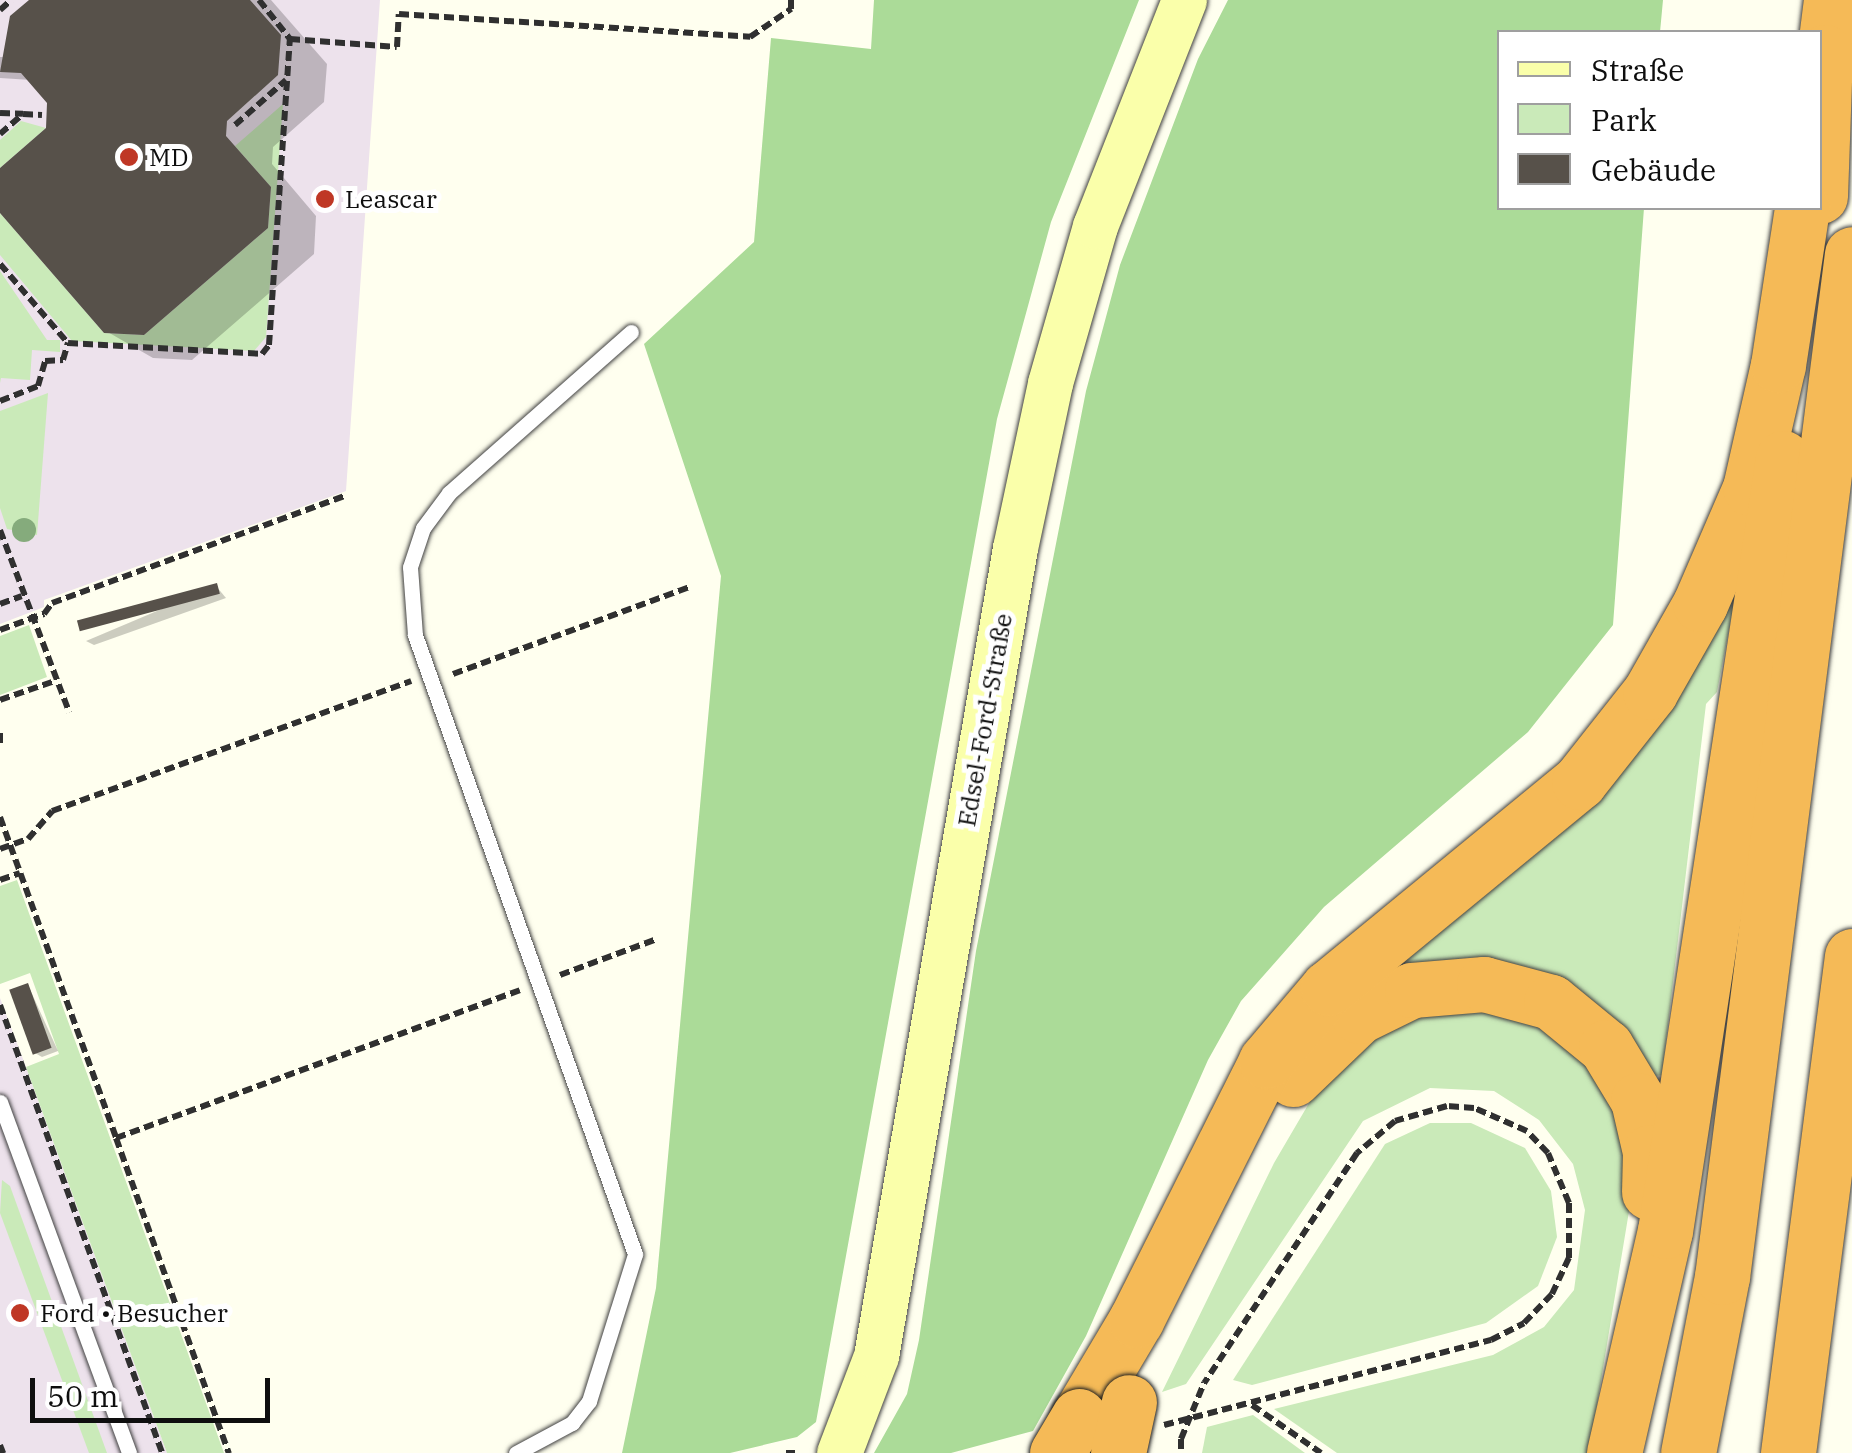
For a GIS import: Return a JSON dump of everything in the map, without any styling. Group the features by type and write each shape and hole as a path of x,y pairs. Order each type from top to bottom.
{"highway":[{"path":"1822,136 1825,46"},
{"path":"1096,1431 1136,1320 1266,1061 1328,988 1579,782 1650,692 1700,604 1750,488 1778,365 1802,210"},
{"path":"1614,1453 1665,1230 1818,210"},
{"path":"1688,1453 1722,1277 1852,254"},
{"path":"1788,1453 1852,956"},
{"path":"1096,1431 1271,1107 1313,1054 1359,1016 1412,990 1484,984 1551,1002 1606,1047 1638,1100 1650,1152 1639,1332"}],"street":[{"name":"Edsel-Ford-Straße","path":"839,1453 876,1356 1009,581 1050,383 1095,226 1184,0"}],"lane":[{"path":"516,1453 572,1422 589,1401 634,1254 541,982 430,679 408,596 416,545 432,512 631,332"},
{"path":"0,1102 129,1453"}],"path":[{"path":"0,10 11,0"},
{"path":"0,264 68,343 262,354 269,345 290,38 260,0"},
{"path":"290,38 397,46 400,14 750,37 791,9 791,0"},
{"path":"235,124 286,80"},
{"path":"0,113 42,115"},
{"path":"0,134 23,114"},
{"path":"0,400 38,386 45,361 63,360 68,343"},
{"path":"0,630 33,618 73,596 347,495"},
{"path":"0,530 68,712"},
{"path":"206,547 209,556"},
{"path":"0,849 28,839 52,811 689,587"},
{"path":"0,604 22,596"},
{"path":"73,596 77,604"},
{"path":"0,700 55,680"},
{"path":"0,733 0,745"},
{"path":"0,817 229,1453"},
{"path":"0,880 20,873"},
{"path":"116,1138 657,939"},
{"path":"0,1005 162,1453"},
{"path":"1181,1453 1181,1439 1204,1383 1358,1154 1395,1121 1432,1108 1474,1108 1527,1130 1548,1153 1569,1203 1569,1258 1552,1294 1524,1324 1492,1340 1213,1413"},
{"path":"1251,1404 1321,1453"},
{"path":"0,1445 3,1453"},
{"path":"786,1453 795,1453"}],"shaded area":[{"path":"0,0 380,0 346,491 44,600 44,607 0,624"},
{"path":"0,998 26,1067 167,1453 0,1453"}],"green space":[{"path":"874,0 1139,0 1051,222 997,419 816,1422 797,1437 730,1453 622,1453 656,1288 721,576 644,344 754,242 771,38 871,49"},
{"path":"1228,0 1663,0 1660,30 1497,30 1497,210 1644,210 1613,625 1528,732 1324,907 1241,1001 1208,1060 1086,1336 1033,1431 951,1453 874,1453 907,1394 919,1340 976,951 1086,391 1120,265 1198,59"},
{"path":"283,104 266,337 254,351 72,341 0,255 0,213 104,333 144,335 268,228 271,187 235,146"},
{"path":"21,121 46,128 0,168 0,140"},
{"path":"0,271 47,340 60,340 60,352 32,350 30,380 1,378 0,383"},
{"path":"48,393 37,535 7,529 0,508 0,411"},
{"path":"1735,598 1717,692 1706,704 1662,1075 1649,1077 1590,1008 1366,975 1720,599"},
{"path":"29,625 47,677 0,695 0,636"},
{"path":"17,880 224,1453 167,1453 26,1067 59,1054 30,973 0,984 0,886"},
{"path":"1484,1004 1540,1020 1590,1058 1623,1112 1636,1169 1589,1453 1337,1453 1274,1409 1493,1355 1544,1327 1574,1290 1585,1210 1573,1164 1539,1120 1494,1091 1430,1088 1363,1121 1186,1384 1162,1392 1274,1163 1329,1069 1403,1016"},
{"path":"1430,1123 1471,1123 1525,1148 1551,1191 1557,1237 1538,1286 1486,1323 1252,1385 1233,1380 1385,1144"},
{"path":"2,1180 10,1186 107,1453 89,1453 0,1213"},
{"path":"1253,1415 1305,1453 1202,1453 1207,1427"}],"building":[{"name":"MD","path":"29,0 250,0 281,35 278,75 227,121 226,136 271,187 268,228 144,335 104,333 0,213 0,168 46,128 47,103 21,73 0,72 10,16"},
{"path":"217,583 220,594 80,631 77,621"},
{"path":"28,983 52,1048 33,1055 9,990"}],"place":[{"name":"MD","path":"129,157"},
{"name":"Leascar","path":"325,199"},
{"name":"Ford • Besucher","path":"20,1313"}]}
